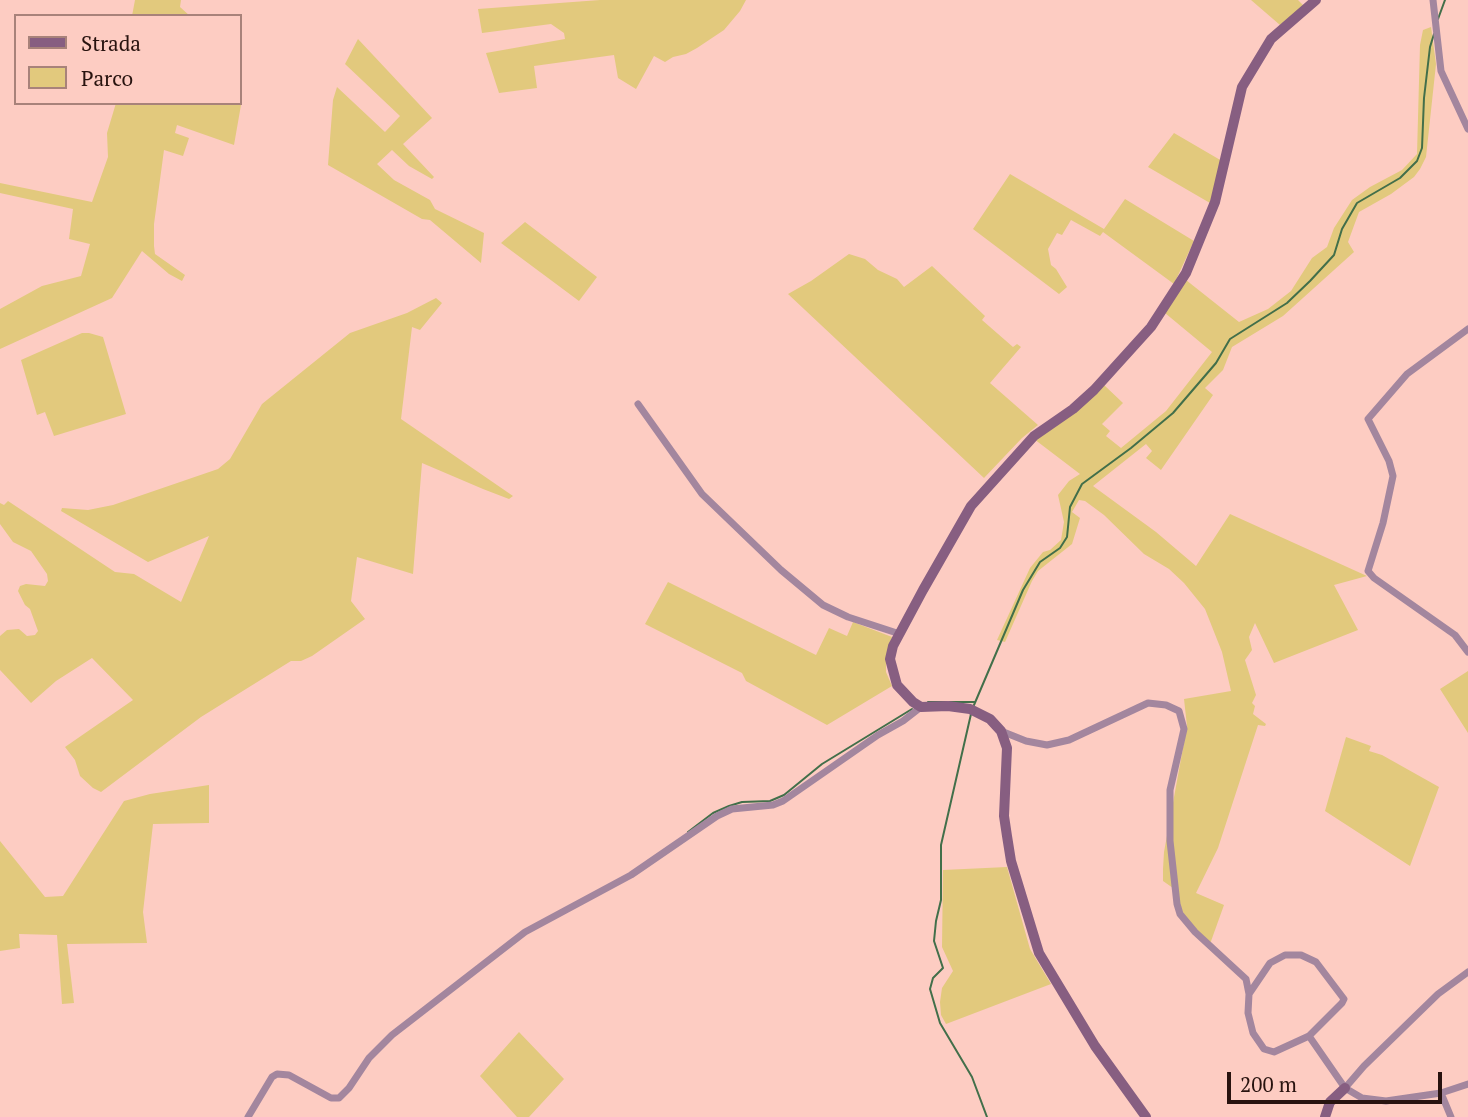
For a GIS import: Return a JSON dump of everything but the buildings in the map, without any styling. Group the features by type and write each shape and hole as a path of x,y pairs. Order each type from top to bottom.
{"street":[{"path":"1250,994 1270,963 1285,955 1301,955 1316,962 1344,999 1310,1036 1274,1052 1264,1049 1253,1033 1248,1013 1250,994 1246,979 1195,932 1180,914 1170,841 1170,790 1184,729 1179,711 1166,705 1147,703 1069,740 1046,746 1002,731 990,719 973,711 948,706 920,706 897,685 890,659 900,634 971,506 1034,436 1073,409 1100,384 1151,327 1186,273 1215,202 1242,87 1271,38 1316,0"},
{"path":"1433,0 1441,71 1468,129"},
{"path":"1468,329 1406,374 1367,419 1390,461 1393,476 1368,571 1455,635 1468,652"},
{"path":"638,404 702,494 781,570 823,605 848,617 900,634"},
{"path":"248,1117 272,1077 282,1073 326,1096 340,1098 369,1058 391,1035 525,933 631,875 717,816 732,810 773,805 783,801 878,734 903,721 920,706"},
{"path":"1002,731 1007,748 1004,816 1007,836 1039,953 1095,1046 1146,1117"},
{"path":"1325,1117 1330,1102 1364,1066 1429,1002 1454,980 1468,972"},
{"path":"1310,1036 1345,1088 1362,1098 1386,1101 1441,1093 1468,1084"},
{"path":"1441,1093 1451,1117"}],"green space":[{"path":"135,0 181,0 180,7 188,14 132,14"},
{"path":"600,0 746,0 724,30 697,48 665,62 654,56 636,89 618,78 614,55 534,66 537,88 499,93 486,53 565,39 564,33 551,24 482,33 478,9"},
{"path":"1251,0 1298,0 1304,6 1280,25"},
{"path":"1431,27 1436,64 1426,157 1420,169 1414,177 1391,194 1359,212 1348,242 1354,252 1283,316 1232,347 1223,370 1205,388 1213,395 1161,470 1146,458 1152,451 1146,444 1093,486 1156,532 1196,566 1230,514 1367,576 1334,585 1358,630 1274,663 1255,623 1249,637 1252,650 1245,660 1256,695 1252,703 1255,706 1253,714 1266,724 1258,725 1218,848 1196,893 1224,905 1210,944 1190,924 1178,904 1173,888 1163,881 1163,869 1187,726 1184,699 1231,691 1222,652 1205,609 1184,583 1169,569 1144,554 1104,515 1085,501 1079,500 1072,512 1080,518 1072,544 1038,571 1005,642 997,640 1030,568 1043,552 1050,550 1061,540 1064,522 1058,495 1069,481 1080,474 1034,439 1104,385 1123,403 1102,424 1110,431 1106,436 1121,448 1166,411 1212,352 1165,313 1186,280 1239,322 1268,309 1291,291 1312,258 1327,247 1334,228 1352,200 1402,170 1417,154 1420,45 1423,30"},
{"path":"358,39 432,118 403,144 434,177 432,179 409,166 392,150 377,164 394,180 430,200 435,209 484,233 481,263 430,220 422,219 328,165 333,100 337,87 385,132 400,116 345,64"},
{"path":"115,105 241,105 234,145 177,125 175,133 189,138 183,156 164,150 154,224 155,254 185,275 182,281 169,274 142,251 112,298 0,349 0,309 42,286 81,276 90,244 69,239 73,209 0,193 0,183 92,202 108,157 107,133"},
{"path":"1174,133 1222,161 1210,203 1148,167"},
{"path":"1010,174 1104,229 1125,199 1194,241 1174,284 1103,232 1100,236 1071,220 1062,235 1057,233 1048,249 1051,265 1067,287 1059,294 973,229"},
{"path":"525,222 597,277 579,301 501,243"},
{"path":"849,254 865,259 878,270 897,279 904,287 932,266 985,316 982,320 1013,347 1017,344 1021,347 990,383 1038,425 984,478 788,294"},
{"path":"436,298 442,303 420,330 412,327 401,419 513,496 509,499 422,463 413,574 357,557 351,601 365,619 312,656 301,661 291,661 201,717 101,792 93,788 80,776 75,760 65,747 133,700 92,658 56,681 31,703 0,670 0,636 7,630 19,629 27,636 35,635 38,631 30,609 18,591 20,586 45,586 48,581 47,574 31,551 13,542 0,524 0,503 4,505 8,501 115,572 134,574 181,602 209,536 148,562 61,511 62,508 88,510 113,505 218,469 230,459 262,404 350,333 407,313"},
{"path":"82,333 103,337 126,414 54,436 45,412 37,415 21,360"},
{"path":"668,582 816,655 829,628 847,636 853,622 892,637 886,656 886,672 892,686 827,725 746,681 742,673 645,624"},
{"path":"1468,671 1468,733 1440,689"},
{"path":"1346,737 1371,746 1369,751 1382,755 1439,787 1410,866 1325,811"},
{"path":"209,785 209,823 153,824 143,912 147,943 67,944 74,1003 62,1004 57,935 19,934 20,948 0,951 0,841 45,897 63,896 124,801"},
{"path":"1007,867 1030,949 1051,984 946,1024 941,1015 940,1002 942,988 953,971 942,947 943,870"},
{"path":"519,1032 564,1079 529,1117 517,1117 480,1076"}],"waterway":[{"path":"1438,19 1445,0"},
{"path":"974,705 1023,590 1040,562 1060,548 1067,537 1070,507 1082,484 1173,413 1216,363 1230,339 1287,303 1310,281 1334,255 1342,229 1357,203 1400,178 1417,161 1422,148 1424,98 1434,34"},
{"path":"928,702 975,702"},
{"path":"688,832 713,813 729,806 742,802 770,801 784,795 822,764 912,709"},
{"path":"971,714 941,845 941,900 934,941 943,968 933,978 930,989 940,1023 972,1077 987,1117"}]}
